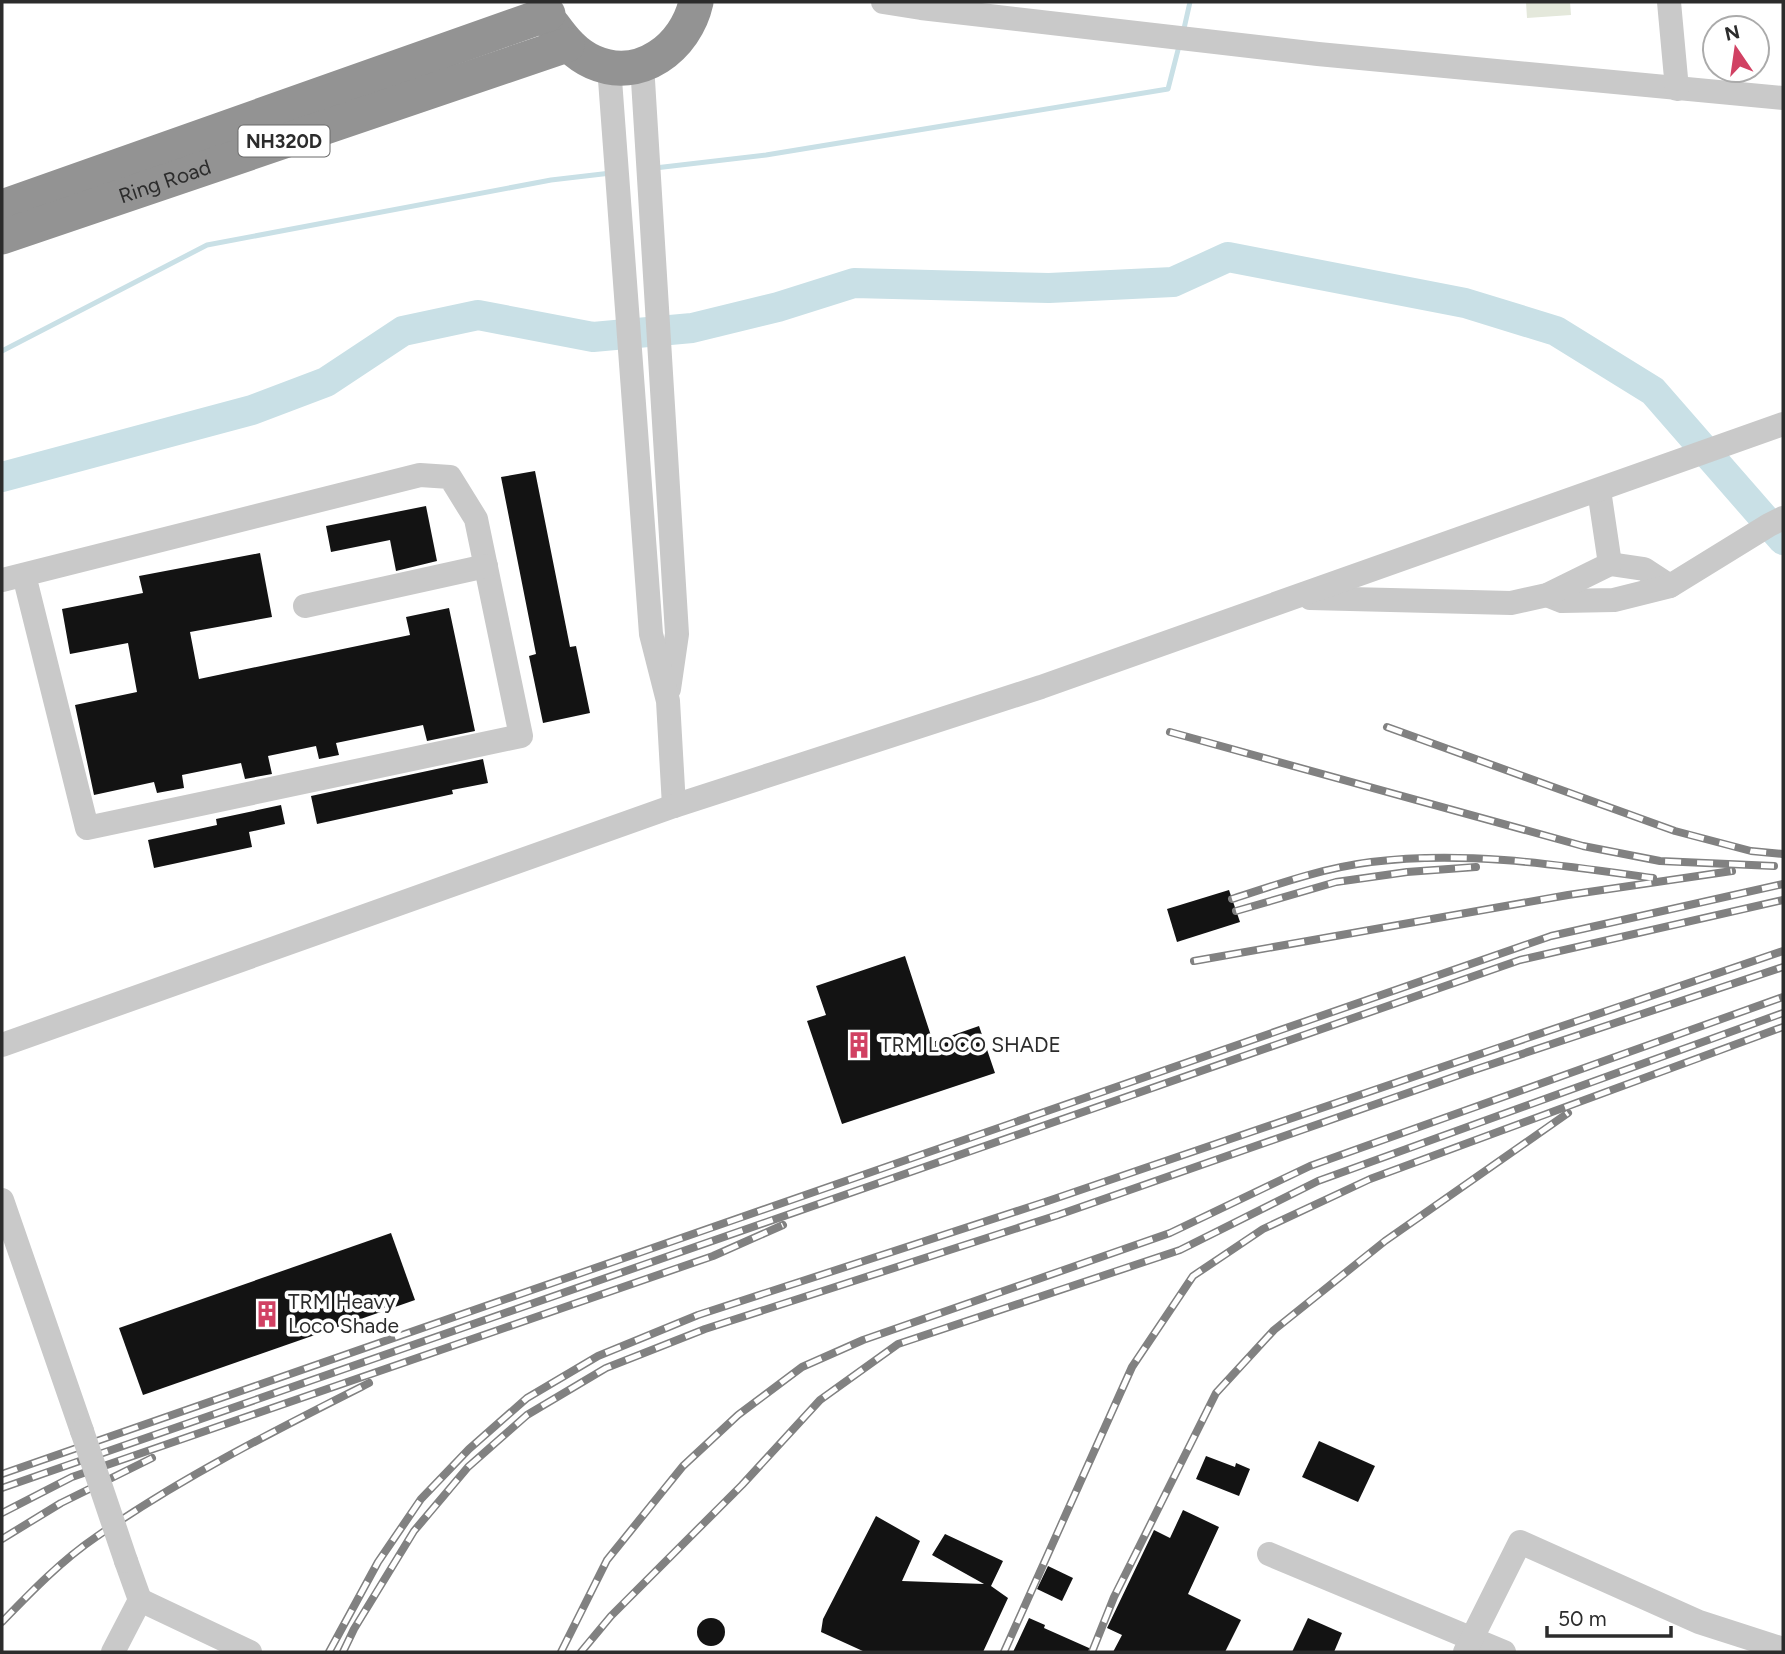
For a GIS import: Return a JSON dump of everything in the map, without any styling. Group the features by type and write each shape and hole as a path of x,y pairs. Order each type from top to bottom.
{"highway":[{"path":"626,65 651,61 674,46 692,19 696,2"},
{"name":"NH320D","path":"547,8 567,45 592,62 626,65"},
{"name":"Ring Road","path":"2,207 547,8"},
{"name":"Ring Road","path":"2,237 567,45"}],"street":[{"path":"884,2 1223,43 1783,99"},
{"path":"1669,2 1677,89"},
{"path":"626,65 647,149 677,634 668,701 674,806"},
{"path":"626,65 616,152 618,190 651,634 668,701"},
{"path":"2,1045 674,806 1041,687 1783,424"},
{"path":"420,475 450,477 475,519 522,736 87,828 13,578 420,475"},
{"path":"1599,490 1610,565"},
{"path":"1547,595 1562,601 1614,600 1670,586 1769,524 1783,519"},
{"path":"1295,597 1511,603 1547,595 1610,565 1644,569 1670,586"},
{"path":"305,606 485,566"},
{"path":"2,1200 140,1600 250,1652"},
{"path":"1468,1645 1520,1542 1699,1622 1783,1649"},
{"path":"1269,1553 1468,1645 1504,1652"},
{"path":"113,1652 140,1600"}],"shaded area":[{"path":"1526,2 1570,2 1571,15 1527,18"}],"building":[{"path":"535,471 570,647 576,646 590,713 543,723 529,656 536,654 501,477"},
{"path":"426,506 437,561 396,571 390,540 331,552 326,526"},
{"path":"260,553 272,617 190,632 199,679 410,635 406,617 449,608 475,731 427,741 423,725 336,743 339,755 319,759 316,746 268,756 272,774 245,779 241,763 182,775 184,788 157,793 154,782 94,795 75,705 137,692 128,643 70,654 62,609 143,593 139,576"},
{"path":"483,759 488,783 452,790 453,794 317,824 311,796"},
{"path":"281,805 285,824 249,832 252,847 154,868 148,840 217,825 216,819"},
{"path":"1229,890 1240,922 1177,942 1167,909"},
{"name":"TRM LOCO SHADE","path":"905,956 933,1042 979,1026 995,1073 842,1124 807,1021 826,1015 816,986"},
{"name":"TRM Heavy Loco Shade","path":"391,1233 415,1300 143,1395 119,1328"},
{"path":"1319,1441 1375,1466 1358,1502 1302,1477"},
{"path":"1206,1456 1235,1467 1236,1463 1250,1469 1239,1496 1196,1479"},
{"path":"1183,1510 1219,1527 1188,1594 1241,1620 1225,1652 1113,1652 1122,1635 1107,1628 1154,1530 1170,1538"},
{"path":"876,1516 920,1541 902,1581 984,1584 932,1555 945,1534 1003,1561 991,1586 1008,1598 983,1652 865,1652 821,1632 823,1619"},
{"path":"1048,1566 1073,1578 1062,1601 1037,1589"},
{"path":"711,1618 721,1622 725,1632 721,1642 711,1646 701,1642 697,1632 701,1622"},
{"path":"1029,1618 1045,1625 1044,1628 1098,1652 1013,1652"},
{"path":"1308,1618 1342,1633 1334,1652 1292,1652"}],"waterway":[{"path":"1183,33 1190,2"},
{"path":"655,168 766,155 1168,89 1179,46"},
{"path":"2,351 207,245 551,180 611,173"},
{"path":"2,477 252,410 326,382 403,331 478,315 593,337 692,328 778,307 854,283 1049,288 1173,282 1228,257 1465,303 1556,331 1653,391 1783,540"}],"railway":[{"path":"1387,727 1675,831 1751,851 1783,854"},
{"path":"1170,732 1583,846 1660,861 1774,866"},
{"path":"1232,899 1336,868 1406,859 1477,858 1653,878"},
{"path":"1236,911 1336,882 1407,872 1476,867"},
{"path":"1194,961 1568,895 1732,871"},
{"path":"2,1474 1551,936 1783,884"},
{"path":"2,1488 1520,960 1783,900"},
{"path":"329,1652 378,1562 421,1499 469,1449 527,1398 598,1356 698,1315 1048,1201 1783,951"},
{"path":"343,1652 354,1629 414,1531 468,1467 527,1415 606,1368 705,1329 1058,1215 1465,1073 1783,967"},
{"path":"561,1652 607,1560 683,1466 738,1415 802,1367 863,1340 1170,1233 1310,1166 1783,997"},
{"path":"581,1652 611,1616 742,1485 820,1400 898,1344 1180,1250 1318,1181 1783,1013"},
{"path":"1004,1652 1132,1367 1193,1276 1263,1229 1370,1179 1783,1027"},
{"path":"1092,1652 1114,1597 1216,1393 1274,1330 1385,1241 1568,1113"},
{"path":"2,1513 72,1477 713,1256 783,1225"},
{"path":"2,1622 71,1556 129,1515 230,1455 369,1383"},
{"path":"2,1539 61,1503 152,1458"}],"place":[{"name":"TRM LOCO SHADE","path":"859,1045"},
{"name":"TRM Heavy Loco Shade","path":"267,1314"}]}
